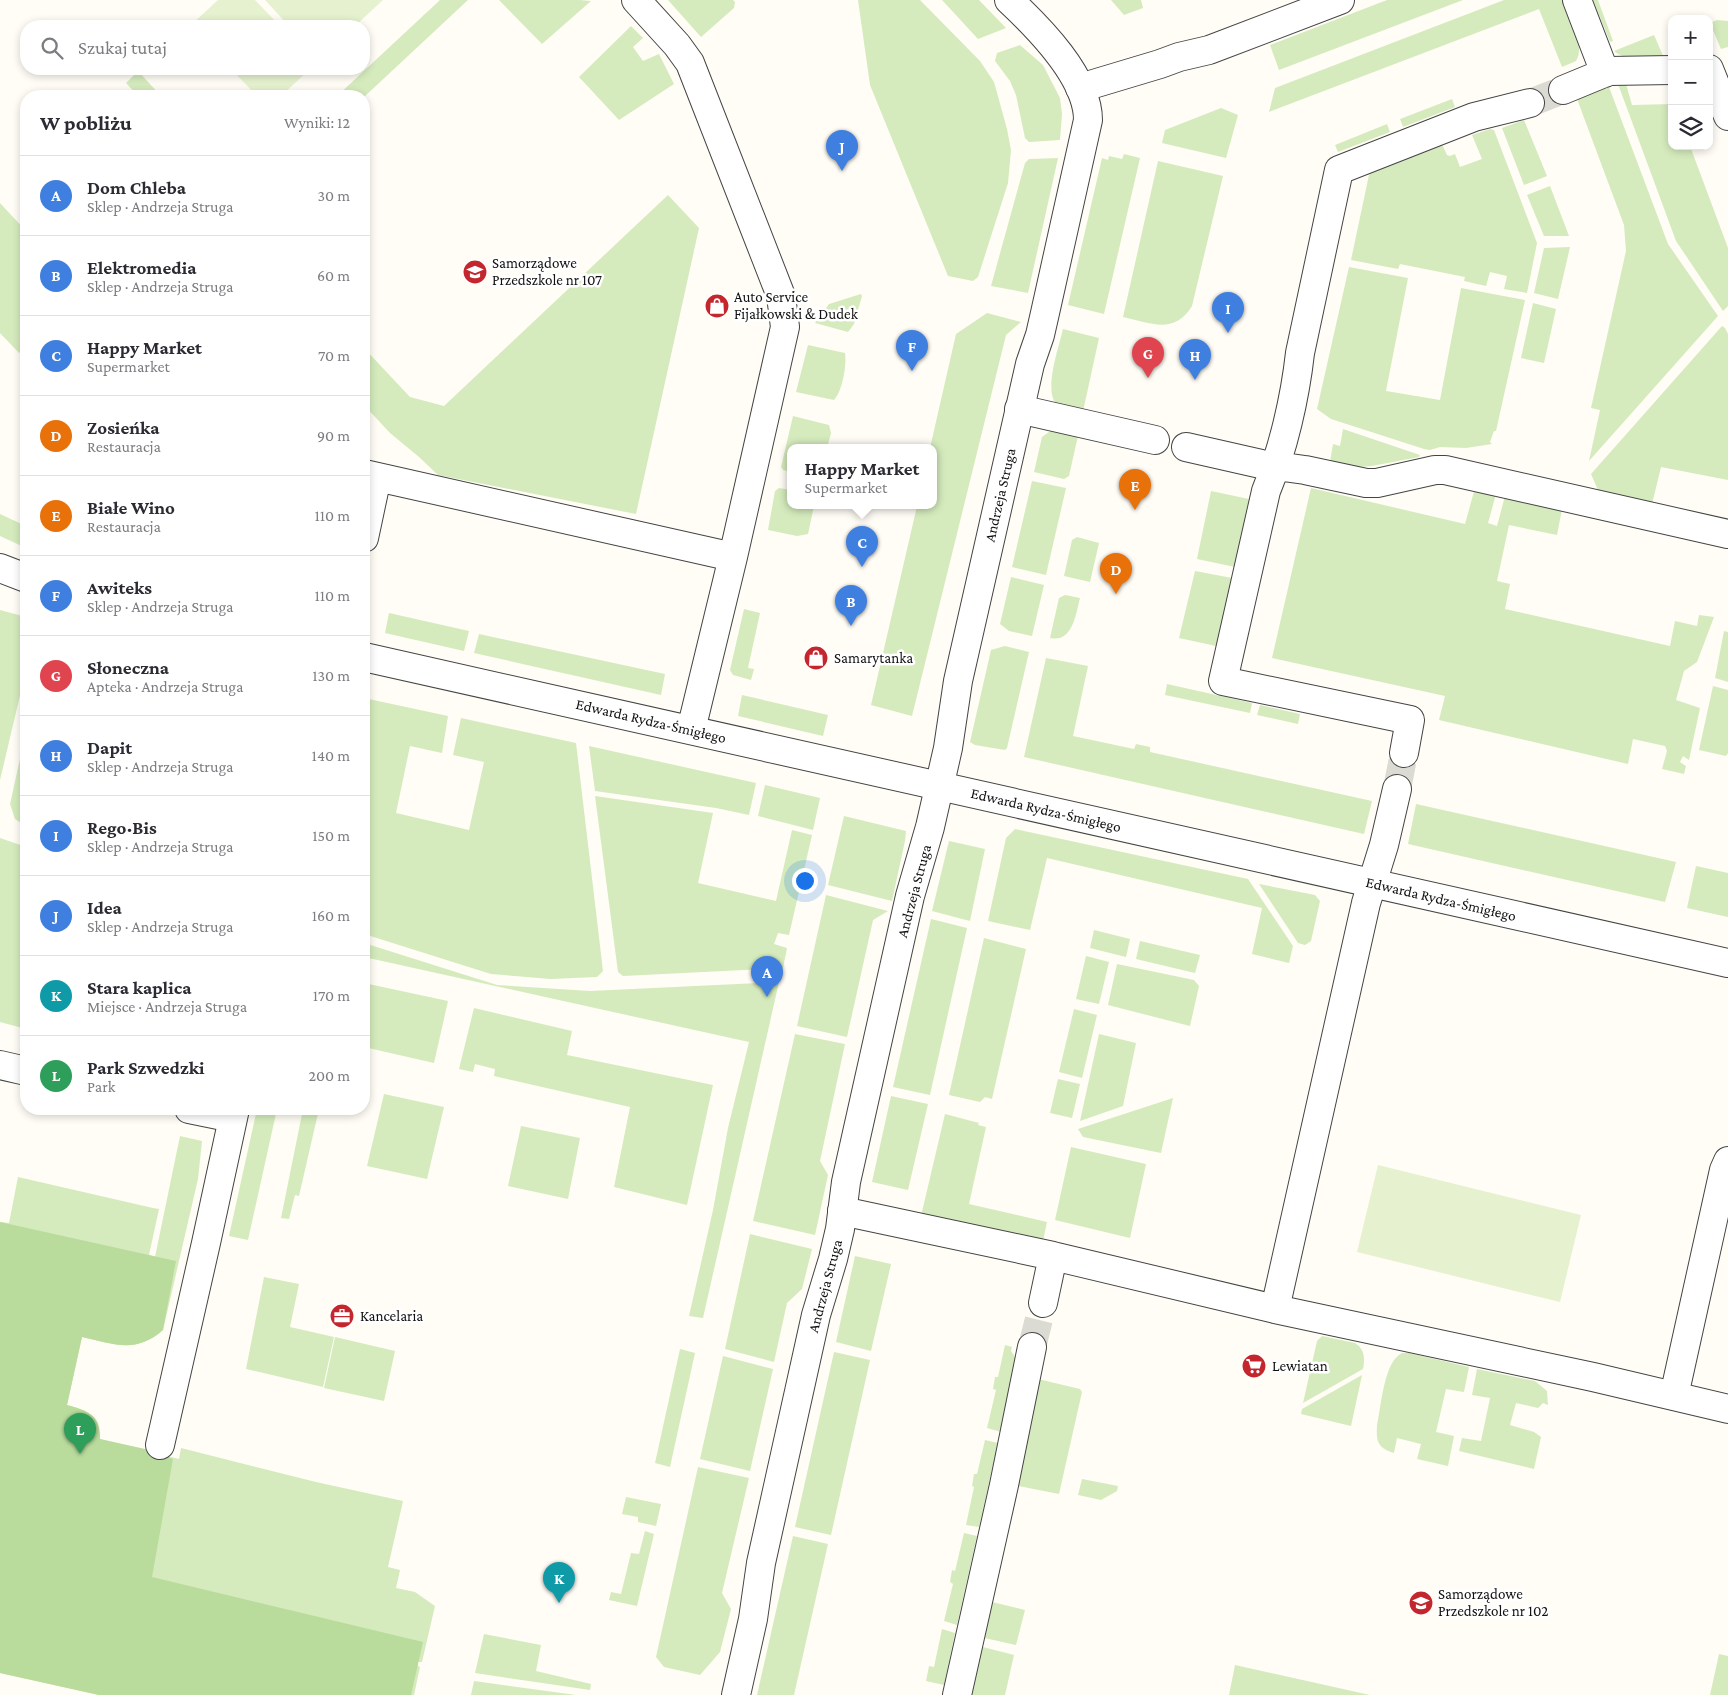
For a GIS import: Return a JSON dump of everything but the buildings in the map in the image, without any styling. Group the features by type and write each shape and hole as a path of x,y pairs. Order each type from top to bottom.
{"street":[{"path":"636,0 677,45 690,63 784,307 785,328 733,557 691,730"},
{"name":"Andrzeja Struga","path":"736,1695 753,1619 761,1563 816,1315 833,1259 846,1182 910,896 926,846 948,748 958,680 1019,409 1030,364 1046,313 1086,132 1087,103 1080,88 1051,44 1009,0"},
{"path":"1080,88 1179,57 1209,50 1340,0"},
{"path":"1577,0 1605,73"},
{"path":"1563,90 1609,71 1668,70"},
{"path":"1713,79 1728,116"},
{"path":"1404,753 1410,720 1223,681 1266,491 1277,465 1298,374 1300,353 1339,170 1474,117 1530,103"},
{"path":"1019,409 1155,440"},
{"path":"1186,447 1262,464 1277,465 1366,483 1435,470 1445,470 1728,534"},
{"path":"370,476 733,557"},
{"path":"0,568 20,576"},
{"name":"Edwarda Rydza-Śmigłego","path":"370,659 1728,963"},
{"path":"1275,1309 1371,883 1384,845 1397,789"},
{"path":"0,1066 20,1071"},
{"path":"160,1445 234,1115"},
{"path":"1674,1396 1724,1170 1728,1161"},
{"path":"842,1211 1053,1256 1275,1309 1593,1377 1728,1409"},
{"path":"1042,1303 1053,1256"},
{"path":"957,1695 1004,1486 1032,1346"}],"green space":[{"path":"218,0 255,0 274,20 196,20"},
{"path":"265,0 383,0 361,20 283,20"},
{"path":"440,0 468,0 370,91 343,90 360,75 370,75 370,65"},
{"path":"499,0 580,0 591,1 542,44"},
{"path":"668,0 733,0 735,2 734,8 701,37"},
{"path":"858,0 920,0 980,61 994,82 1011,150 1008,183 978,277 973,281 948,276 870,85"},
{"path":"942,0 979,0 1006,28 978,39"},
{"path":"1111,0 1141,0 1143,8 1124,15"},
{"path":"1387,0 1463,0 1279,70 1270,45"},
{"path":"1504,0 1563,0 1578,39 1579,54 1576,61 1562,67 1539,9 1269,112 1275,88"},
{"path":"1593,0 1598,0 1613,41 1610,42"},
{"path":"1717,20 1728,21 1728,47 1721,49 1713,30 1713,22"},
{"path":"631,26 643,38 633,47 643,61 659,54 674,84 619,120 579,77"},
{"path":"1654,35 1664,58 1631,58 1614,51"},
{"path":"1020,45 1043,65 1060,98 1062,114 1060,140 1029,142 1025,138 1016,95 1010,81 995,61 997,53"},
{"path":"134,75 142,75 155,90 132,90 126,83"},
{"path":"237,75 304,75 287,90 251,90"},
{"path":"1618,84 1626,84 1632,105 1668,104 1668,150 1691,150 1728,248 1728,306 1723,311 1676,241"},
{"path":"1609,87 1668,244 1718,316 1589,461 1600,410 1591,408 1626,251 1624,225 1577,99"},
{"path":"1452,99 1455,107 1403,127 1400,119"},
{"path":"1221,108 1238,115 1226,158 1162,143 1165,130"},
{"path":"1524,120 1547,176 1524,185 1502,128"},
{"path":"1387,124 1390,132 1338,152 1335,145"},
{"path":"1490,129 1494,130 1537,243 1527,293 1504,289 1507,276 1490,272 1486,286 1464,281 1465,277 1400,264 1398,269 1351,260 1370,170 1441,142 1447,155 1455,154 1460,167 1482,159 1472,135"},
{"path":"1124,154 1140,158 1104,314 1068,305 1102,158 1108,160 1109,156 1122,159"},
{"path":"1058,158 1028,293 991,286 1025,163 1029,159"},
{"path":"1158,161 1223,176 1192,306 1178,321 1161,325 1123,317"},
{"path":"1550,186 1569,236 1544,236 1527,195"},
{"path":"668,195 699,228 636,514 438,475 390,433 370,411 370,354 410,397 444,406"},
{"path":"0,203 20,225 19,353 0,333"},
{"path":"1570,247 1558,299 1534,293 1544,248"},
{"path":"1349,267 1408,278 1386,391 1440,400 1461,288 1525,300 1496,431 1494,431 1490,442 1492,444 1466,448 1440,447 1430,450 1424,449 1331,419 1317,409"},
{"path":"861,294 854,324 848,332 815,323 829,304"},
{"path":"1533,303 1556,309 1544,363 1521,358"},
{"path":"987,313 1021,322 1006,335 912,716 871,705 916,509 937,509 937,444 931,444 956,334"},
{"path":"1722,326 1728,334 1728,480 1661,467 1652,504 1598,490 1591,474"},
{"path":"1063,329 1099,338 1082,416 1059,407 1053,398 1051,390 1053,368"},
{"path":"808,345 845,353 843,378 834,400 796,392"},
{"path":"793,416 829,425 831,433 828,444 787,444 787,471 781,467"},
{"path":"1053,429 1079,431 1069,476 1064,479 1034,472 1042,437"},
{"path":"1343,429 1420,455 1419,457 1359,467 1359,470 1330,462 1333,444 1340,446"},
{"path":"1032,481 1066,488 1046,575 1012,567"},
{"path":"779,488 787,489 787,509 813,509 808,534 797,536 768,530 775,491"},
{"path":"1311,488 1465,524 1475,488 1496,494 1488,523 1497,526 1505,496 1562,509 1557,535 1509,525 1497,581 1510,584 1505,609 1670,646 1675,621 1697,626 1699,615 1714,617 1697,662 1684,671 1676,700 1700,708 1689,760 1683,756 1680,762 1686,766 1684,774 1662,769 1667,751 1665,746 1633,739 1628,764 1439,720 1445,696 1272,658"},
{"path":"1211,491 1249,499 1235,567 1197,559"},
{"path":"0,514 20,523 20,545 0,536"},
{"path":"1077,537 1099,543 1090,582 1064,576 1072,540"},
{"path":"1195,571 1232,578 1216,646 1179,638"},
{"path":"1011,577 1044,585 1032,636 1009,631 1000,624"},
{"path":"1065,595 1080,598 1075,619 1064,636 1050,638 1059,598"},
{"path":"744,609 760,613 748,668 754,669 751,680 733,675 730,670"},
{"path":"0,610 20,615 20,695 0,780"},
{"path":"389,613 469,631 464,651 385,633"},
{"path":"1724,631 1728,632 1728,682 1715,678"},
{"path":"479,634 665,674 661,695 474,653"},
{"path":"1005,646 1029,652 1005,750 975,745 970,742 991,650"},
{"path":"1046,658 1088,666 1073,736 1134,749 1136,744 1150,747 1150,752 1372,801 1364,834 1024,757"},
{"path":"1167,684 1252,703 1250,713 1165,695"},
{"path":"1713,686 1728,690 1728,753 1726,756 1699,750"},
{"path":"742,695 828,715 823,736 738,716"},
{"path":"370,699 448,716 442,753 410,746 396,813 469,830 484,762 453,755 461,718 576,743 603,971 597,977 551,979 491,974 370,936"},
{"path":"1260,705 1300,714 1298,724 1257,715"},
{"path":"589,746 756,783 749,815 716,808 595,791"},
{"path":"20,759 20,822 15,819 10,804"},
{"path":"765,785 820,798 813,830 758,816"},
{"path":"595,796 713,813 698,883 776,901 792,830 812,835 789,935 778,933 774,944 787,948 783,968 623,976 618,972"},
{"path":"1416,804 1676,862 1665,902 1408,844"},
{"path":"844,816 906,831 892,901 828,885"},
{"path":"1015,829 1248,879 1293,946 1289,963 1252,954 1262,908 1047,858 1030,930 988,921 1006,838"},
{"path":"0,838 20,845 20,1027 0,1022"},
{"path":"949,841 985,849 970,921 932,911"},
{"path":"1696,866 1728,873 1728,917 1687,908"},
{"path":"1259,884 1315,895 1320,901 1311,941 1305,945 1298,943"},
{"path":"826,895 888,911 873,920 847,1037 797,1026"},
{"path":"931,919 967,928 930,1095 893,1087"},
{"path":"1094,930 1130,939 1126,957 1090,948"},
{"path":"984,938 1026,949 992,1099 985,1097 980,1102 949,1095"},
{"path":"1140,941 1200,955 1195,973 1136,959"},
{"path":"370,945 497,985 590,991 779,982 703,1318 689,1316 713,1210 728,1128 749,1042 370,958"},
{"path":"1086,956 1109,962 1099,1004 1076,999"},
{"path":"1117,964 1194,980 1199,986 1190,1026 1108,1005"},
{"path":"370,984 448,1001 434,1063 370,1048"},
{"path":"474,1008 572,1031 567,1055 713,1085 687,1205 614,1187 630,1107 494,1076 495,1069 475,1064 473,1072 459,1069"},
{"path":"1074,1009 1097,1015 1082,1078 1059,1072"},
{"path":"795,1034 845,1044 820,1161 828,1175 815,1235 753,1221"},
{"path":"1099,1034 1136,1043 1123,1106 1080,1121"},
{"path":"1058,1079 1080,1084 1072,1118 1050,1113"},
{"path":"384,1094 444,1107 427,1179 367,1166"},
{"path":"891,1096 928,1104 908,1190 872,1182"},
{"path":"1173,1098 1161,1153 1083,1137 1078,1129"},
{"path":"945,1114 979,1123 978,1125 986,1127 969,1204 1047,1222 1043,1241 921,1216"},
{"path":"256,1115 276,1115 248,1240 229,1236"},
{"path":"302,1115 318,1115 299,1196 295,1195 289,1219 281,1218"},
{"path":"521,1126 580,1138 568,1199 508,1186"},
{"path":"180,1136 202,1141 198,1179 163,1330 153,1337 134,1345 115,1344 82,1337 67,1405 87,1412 95,1419 100,1439 179,1459 181,1448 316,1482 403,1501 388,1567 400,1570 396,1588 415,1592 435,1606 422,1662 418,1662 420,1667 414,1695 99,1695 0,1673 0,1222 9,1223 18,1177 159,1209 149,1255 155,1257"},
{"path":"1071,1147 1146,1164 1130,1238 1055,1220"},
{"path":"1378,1165 1581,1215 1560,1302 1357,1252"},
{"path":"0,1222 176,1261 163,1330 153,1337 134,1345 115,1344 82,1337 67,1405 81,1409 95,1419 100,1431 100,1439 145,1449 173,1459 152,1577 423,1642 411,1695 99,1695 0,1673"},
{"path":"750,1234 812,1249 802,1289 787,1303 774,1362 725,1349"},
{"path":"855,1256 891,1264 871,1351 836,1342"},
{"path":"264,1277 299,1284 290,1327 334,1337 323,1387 246,1369"},
{"path":"1322,1336 1358,1345 1364,1355 1363,1369 1303,1403 1317,1341"},
{"path":"335,1337 395,1351 384,1401 324,1388"},
{"path":"1005,1345 1012,1347 1011,1351 1017,1360 1001,1432 987,1428 996,1390 993,1389 995,1377 998,1377"},
{"path":"680,1349 695,1353 670,1467 655,1463"},
{"path":"834,1352 870,1360 831,1535 795,1527"},
{"path":"1402,1353 1469,1367 1464,1392 1446,1389 1436,1432 1454,1436 1448,1466 1417,1459 1421,1444 1397,1438 1394,1453 1384,1449 1379,1444 1377,1425 1384,1385 1391,1365"},
{"path":"723,1356 773,1369 750,1471 700,1459"},
{"path":"1477,1369 1535,1381 1547,1391 1548,1405 1543,1403 1538,1408 1516,1403 1510,1425 1534,1432 1541,1437 1534,1469 1459,1451 1462,1438 1481,1441 1490,1398 1472,1395"},
{"path":"1362,1375 1351,1426 1301,1414 1302,1409"},
{"path":"1038,1379 1080,1389 1082,1392 1059,1494 1014,1485"},
{"path":"985,1440 998,1443 979,1527 966,1525 974,1487 972,1486 974,1474 977,1474"},
{"path":"698,1467 749,1478 722,1593 731,1609 720,1652 700,1675 664,1667 656,1657"},
{"path":"1082,1479 1118,1486 1117,1491 1101,1500 1078,1495"},
{"path":"626,1497 661,1504 656,1526 638,1522 638,1517 622,1514"},
{"path":"645,1531 654,1534 637,1606 609,1600 611,1592 621,1594 631,1553 639,1554"},
{"path":"964,1533 977,1536 957,1625 944,1621 953,1584 950,1582 952,1570 955,1571"},
{"path":"793,1536 828,1544 794,1695 757,1695"},
{"path":"988,1601 1025,1610 1016,1645 980,1637"},
{"path":"942,1629 955,1633 944,1685 926,1681 929,1666 934,1667"},
{"path":"484,1634 541,1645 536,1671 591,1684 590,1690 475,1673"},
{"path":"979,1646 1014,1655 1005,1695 968,1695"},
{"path":"1719,1654 1728,1656 1728,1695 1710,1695"},
{"path":"1235,1665 1370,1695 1229,1695"},
{"path":"474,1681 576,1695 471,1695"}],"tunnel":[{"path":"1530,103 1563,90"},
{"path":"1397,789 1404,753"},
{"path":"1032,1347 1043,1303"}],"place":[{"name":"Idea","path":"842,171"},
{"name":"Samorządowe Przedszkole nr 107","path":"475,272"},
{"name":"Auto Service Fijałkowski & Dudek","path":"717,306"},
{"name":"Rego·Bis","path":"1228,333"},
{"name":"Awiteks","path":"912,371"},
{"name":"Słoneczna","path":"1148,378"},
{"name":"Dapit","path":"1195,380"},
{"name":"Białe Wino","path":"1135,510"},
{"name":"Happy Market","path":"862,567"},
{"name":"Zosieńka","path":"1116,594"},
{"name":"Elektromedia","path":"851,626"},
{"name":"Samarytanka","path":"816,658"},
{"name":"Dom Chleba","path":"767,997"},
{"name":"Kancelaria","path":"342,1316"},
{"name":"Lewiatan","path":"1254,1366"},
{"name":"Park Szwedzki","path":"80,1454"},
{"name":"Stara kaplica","path":"559,1603"},
{"name":"Samorządowe Przedszkole nr 102","path":"1421,1603"}]}
